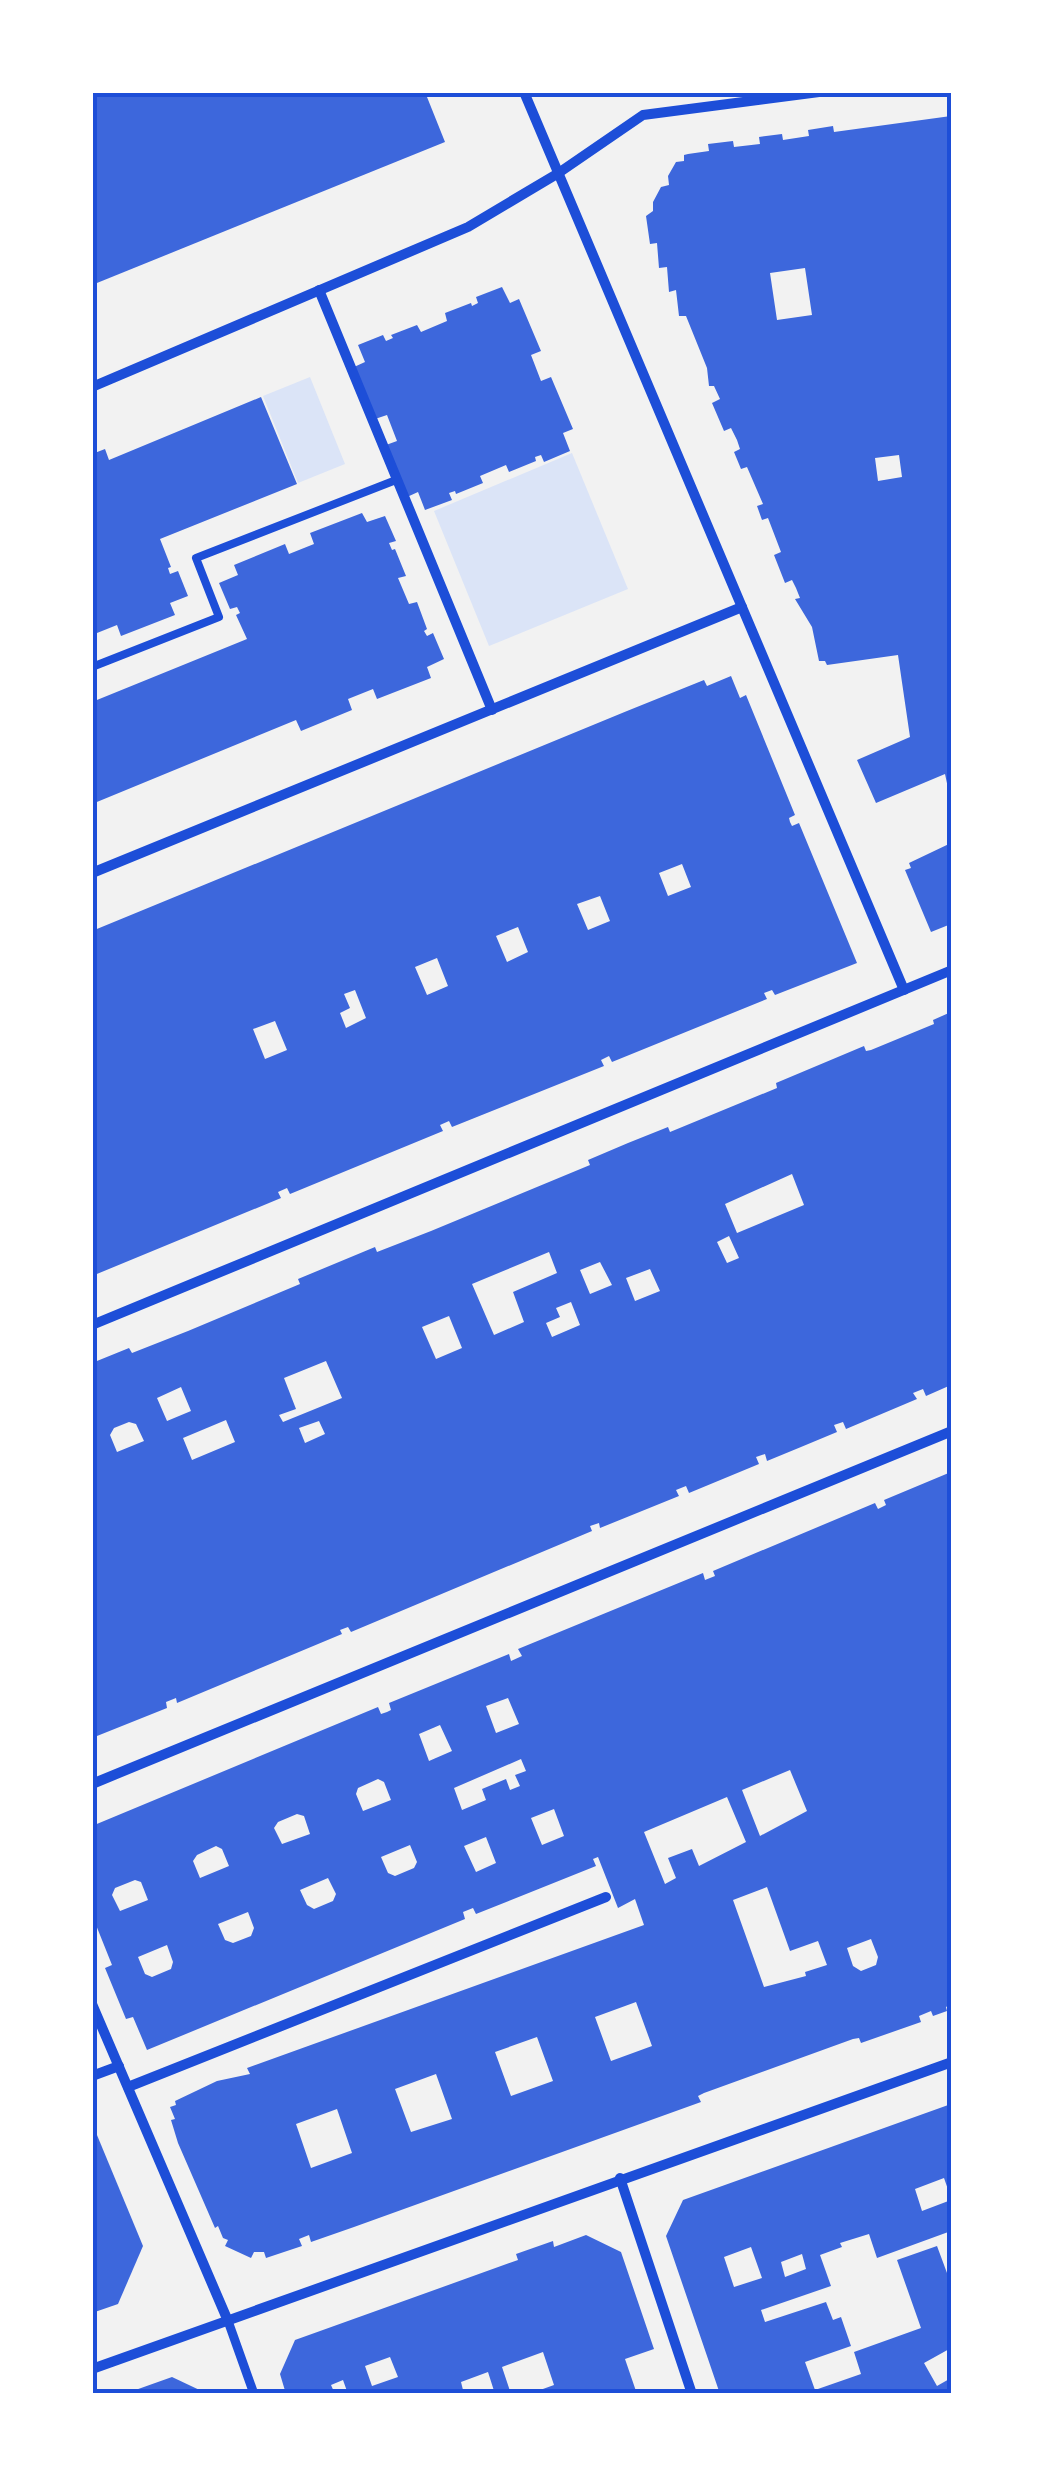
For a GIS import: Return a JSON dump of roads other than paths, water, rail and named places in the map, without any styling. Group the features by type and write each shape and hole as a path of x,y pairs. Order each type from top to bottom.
{"street":[{"path":"524,92 904,990"},
{"path":"92,387 468,227 643,116 819,92"},
{"path":"319,290 492,710"},
{"path":"92,874 742,607"},
{"path":"92,1325 952,970"},
{"path":"92,1784 952,1431"},
{"path":"128,2087 606,1897"},
{"path":"92,2004 228,2321 254,2394"},
{"path":"92,2369 952,2062"},
{"path":"92,2076 119,2066"},
{"path":"620,2178 692,2394"}],"lane":[{"path":"92,666 219,617 196,558 396,480"}]}
